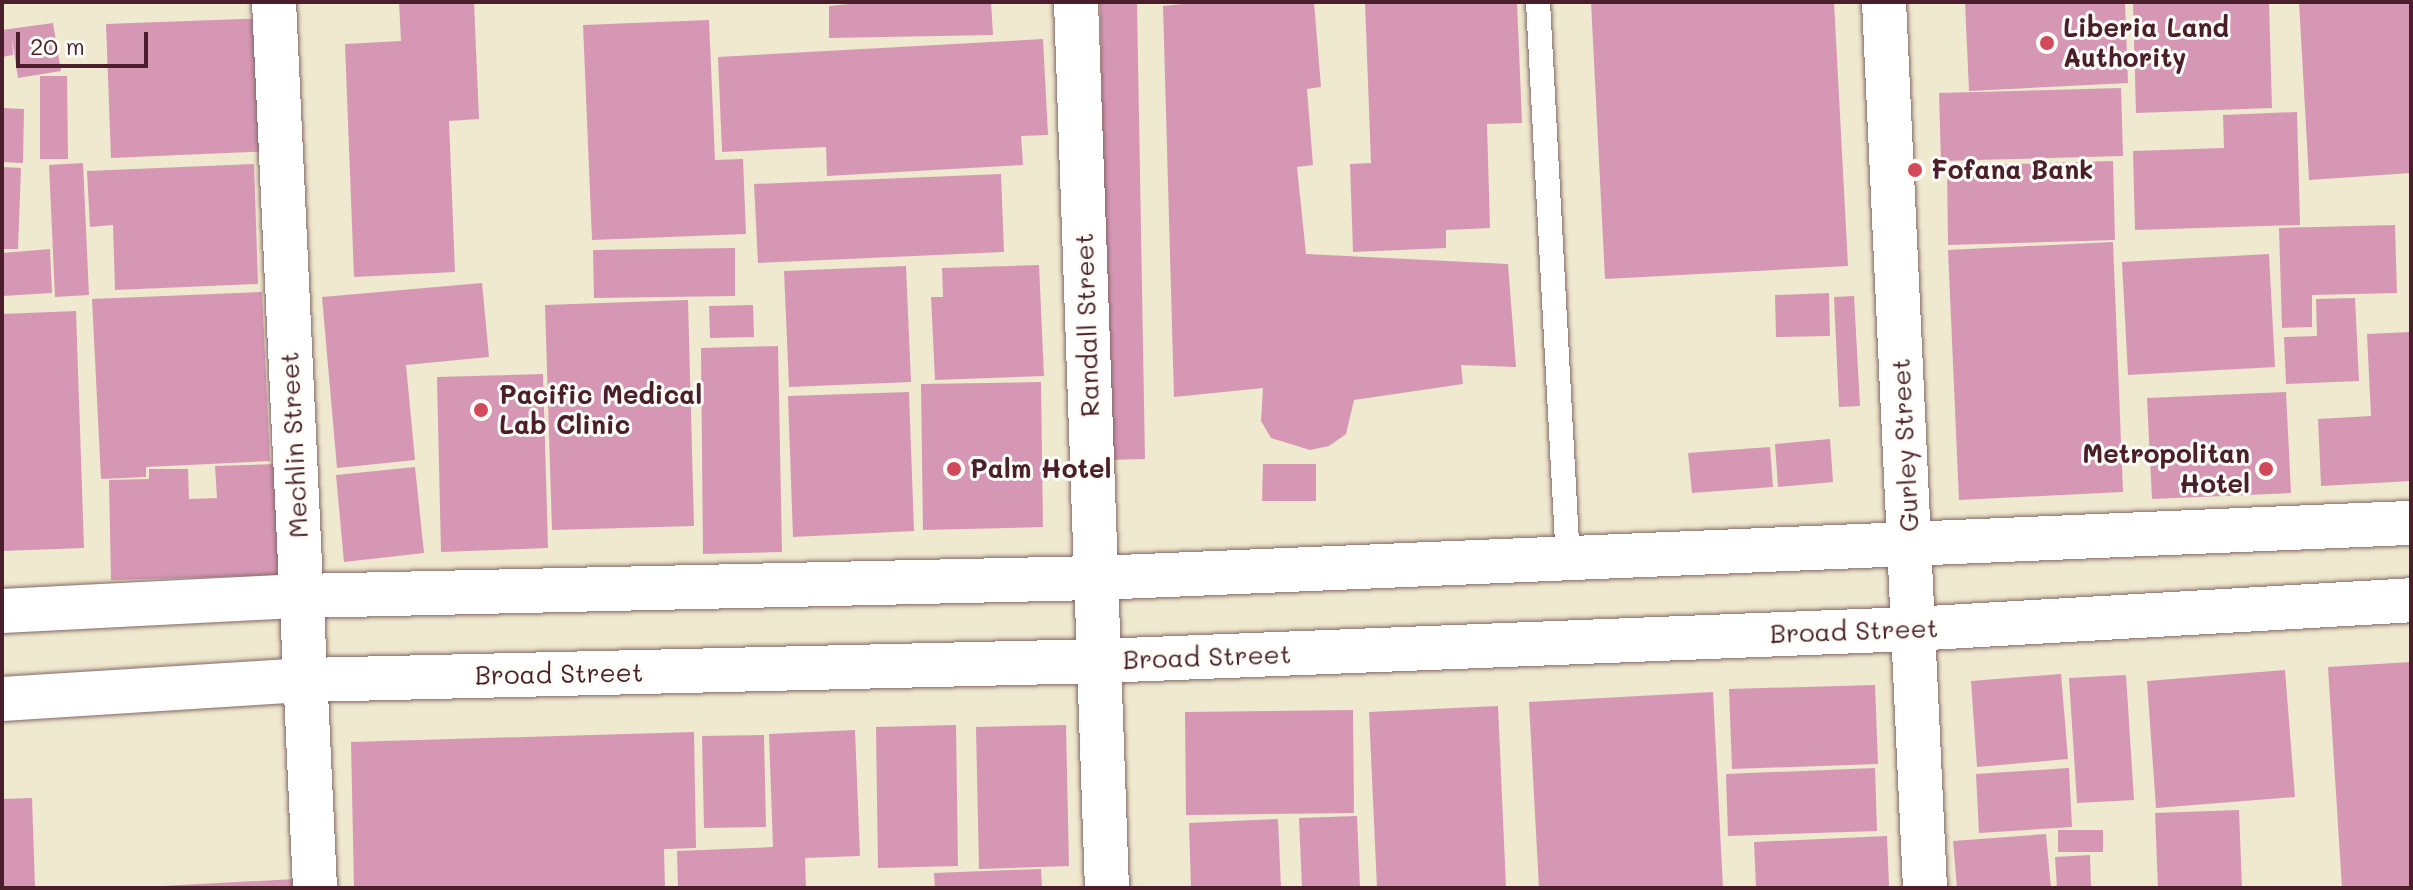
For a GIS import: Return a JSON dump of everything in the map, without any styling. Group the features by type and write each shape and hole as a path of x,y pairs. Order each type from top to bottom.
{"street":[{"name":"Mechlin Street","path":"274,2 315,888"},
{"name":"Randall Street","path":"1076,2 1107,888"},
{"name":"Gurley Street","path":"1884,2 1925,888"},
{"path":"2,611 301,596 1096,578 1568,561 1910,548 2411,523"},
{"name":"Broad Street","path":"2,699 306,680 1100,661 1912,629 2411,600"}],"lane":[{"path":"1538,2 1568,561"}],"building":[{"path":"399,2 474,2 479,119 449,121 455,272 354,277 345,44 401,41"},
{"path":"870,2 991,2 993,35 829,38 829,6"},
{"path":"1100,2 1137,2 1145,459 1108,460"},
{"path":"1201,2 1314,2 1321,87 1307,89 1313,165 1297,167 1306,254 1508,264 1516,367 1461,365 1463,384 1354,400 1346,434 1329,446 1310,450 1271,438 1261,421 1263,388 1174,397 1163,6"},
{"path":"1365,2 1517,2 1522,123 1487,124 1490,228 1446,230 1446,248 1353,252 1350,164 1371,163"},
{"path":"1591,2 1834,2 1848,266 1605,279"},
{"name":"Liberia Land Authority","path":"1965,2 2125,2 2128,83 1969,91"},
{"path":"2133,2 2269,2 2272,108 2136,113"},
{"path":"2299,2 2410,2 2411,173 2309,180"},
{"path":"270,18 275,151 111,158 106,24"},
{"path":"709,20 715,160 743,159 746,234 592,240 583,25"},
{"path":"53,23 61,71 18,78 12,39 13,55 2,57 2,30"},
{"path":"1043,39 1048,135 1021,136 1023,165 827,176 826,147 722,152 718,57"},
{"path":"40,76 67,76 68,159 40,159"},
{"path":"2121,88 2123,156 1941,161 1939,93"},
{"path":"2,108 24,109 23,163 2,162"},
{"path":"2297,112 2300,225 2135,230 2133,151 2224,148 2223,115"},
{"path":"2113,161 2115,240 1948,245 1947,166"},
{"path":"83,163 89,295 55,297 49,165"},
{"path":"254,164 258,284 115,290 113,225 90,227 87,171"},
{"path":"2,167 21,168 18,249 2,249"},
{"path":"1001,174 1004,252 758,263 754,184"},
{"path":"2395,225 2397,293 2312,295 2312,327 2282,328 2279,228"},
{"path":"2113,242 2123,492 1959,500 1948,250"},
{"path":"735,248 735,296 594,298 593,250"},
{"path":"50,249 52,293 2,296 2,253"},
{"path":"2269,254 2275,367 2128,375 2122,262"},
{"path":"1039,265 1044,376 935,380 931,297 943,297 942,268"},
{"path":"906,266 911,382 789,387 784,271"},
{"path":"482,283 489,357 406,365 415,460 337,468 322,297"},
{"path":"262,292 270,461 146,467 146,477 101,479 92,299"},
{"path":"1829,293 1830,336 1776,337 1775,295"},
{"path":"1854,296 1860,406 1839,407 1834,297"},
{"path":"2355,298 2359,381 2286,384 2284,337 2317,336 2316,299"},
{"path":"688,300 694,526 552,530 545,305"},
{"path":"753,305 754,337 710,338 709,306"},
{"path":"76,311 84,548 2,551 2,314"},
{"path":"2411,332 2411,481 2321,486 2318,419 2371,416 2367,334"},
{"path":"778,346 782,552 703,554 701,348"},
{"name":"Pacific Medical Lab Clinic","path":"543,374 548,548 441,552 437,377"},
{"name":"Palm Hotel","path":"1041,382 1043,527 923,530 921,384"},
{"path":"909,392 914,531 793,537 788,396"},
{"path":"2286,392 2291,493 2152,499 2147,398"},
{"path":"1830,439 1833,482 1778,487 1775,444"},
{"path":"1770,447 1773,487 1692,493 1688,453"},
{"path":"276,464 279,575 111,580 109,480 149,479 149,469 188,469 189,499 217,498 215,466"},
{"path":"1263,464 1316,464 1316,501 1262,501"},
{"path":"415,467 424,553 344,562 336,475"},
{"path":"2411,662 2411,888 2342,888 2328,667"},
{"path":"2285,670 2295,797 2156,808 2147,681"},
{"path":"2061,674 2068,759 1977,767 1971,681"},
{"path":"2126,675 2134,800 2077,803 2069,678"},
{"path":"1875,685 1878,764 1732,769 1729,689"},
{"path":"1713,692 1723,888 1539,888 1529,702"},
{"path":"1498,706 1506,888 1377,888 1369,712"},
{"path":"1353,710 1354,813 1186,815 1185,712"},
{"path":"956,725 958,866 878,868 876,727"},
{"path":"1066,725 1069,866 979,869 976,727"},
{"path":"855,730 860,856 805,858 806,888 678,888 677,851 773,847 769,734"},
{"path":"694,732 696,848 664,849 665,888 354,888 351,742"},
{"path":"764,735 766,827 704,828 702,736"},
{"path":"1875,768 1877,831 1728,836 1726,774"},
{"path":"2069,768 2072,827 1979,833 1976,774"},
{"path":"32,798 35,888 2,888 2,799"},
{"path":"2239,810 2242,888 2158,888 2155,813"},
{"path":"1357,816 1360,888 1302,888 1299,818"},
{"path":"1278,819 1281,888 1191,888 1189,823"},
{"path":"2058,830 2103,830 2103,852 2058,852"},
{"path":"2046,834 2051,888 1957,888 1953,841"},
{"path":"1887,836 1889,886 1756,888 1754,842"},
{"path":"2090,855 2091,888 2057,888 2055,857"},
{"path":"1041,869 1042,888 935,888 934,873"},
{"path":"295,879 295,888 162,888 162,886"}],"place":[{"name":"Liberia Land Authority","path":"2047,43"},
{"name":"Fofana Bank","path":"1915,170"},
{"name":"Pacific Medical Lab Clinic","path":"481,410"},
{"name":"Palm Hotel","path":"954,469"},
{"name":"Metropolitan Hotel","path":"2266,469"}]}
